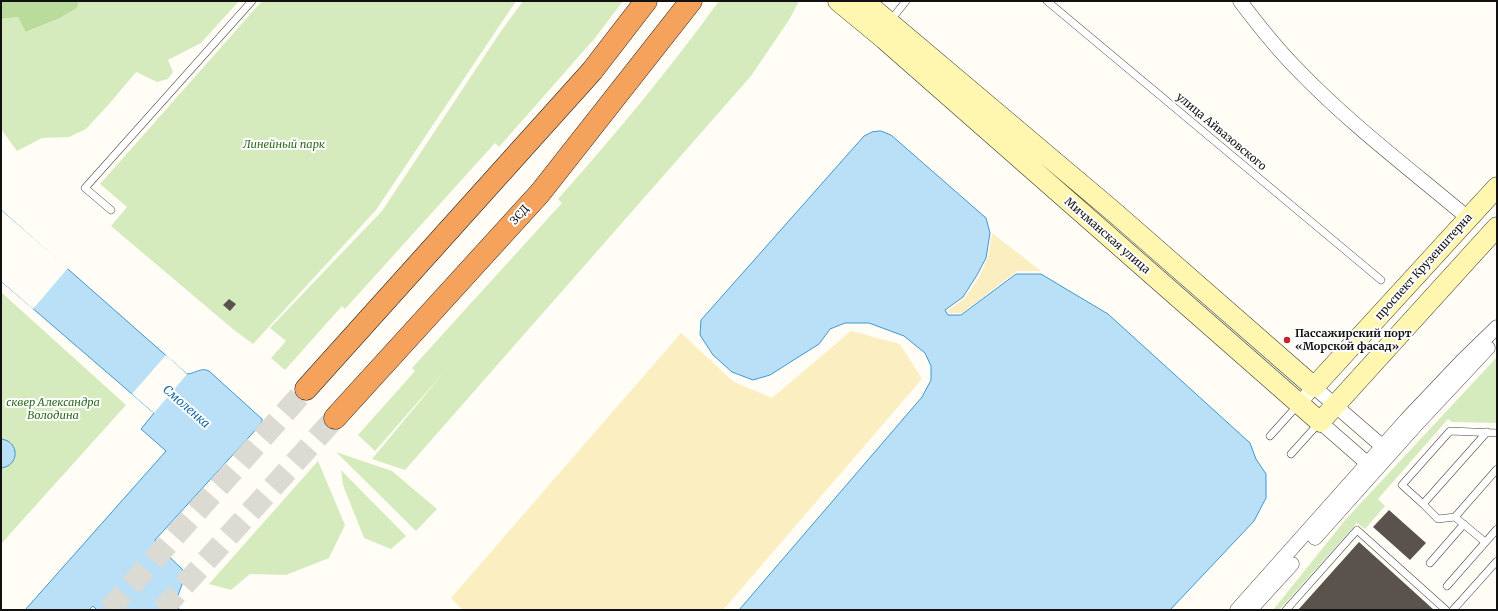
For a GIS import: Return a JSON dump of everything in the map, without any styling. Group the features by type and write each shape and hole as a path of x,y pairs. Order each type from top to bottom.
{"highway":[{"path":"306,389 592,71 646,1"},
{"name":"ЗСД","path":"335,418 540,193 691,1"}],"main road":[{"name":"Мичманская улица","path":"838,1 884,39 1320,422"},
{"name":"Мичманская улица","path":"864,1 1114,212 1314,387"},
{"name":"проспект Крузенштерна","path":"1314,387 1497,187"},
{"path":"1320,422 1497,227"}],"street":[{"path":"1240,1 1280,50 1318,90 1366,133 1468,218"},
{"path":"1250,610 1462,361 1497,327"},
{"path":"1387,450 1497,339"},
{"name":"проспект Крузенштерна","path":"1299,404 1314,387"},
{"name":"Мичманская улица","path":"1314,387 1387,450"},
{"name":"Мичманская улица","path":"1320,422 1372,467"},
{"path":"1237,610 1372,467"}],"lane":[{"path":"111,210 85,188 252,1"},
{"path":"889,21 906,1"},
{"name":"улица Айвазовского","path":"1047,1 1381,280"},
{"name":"проспект Крузенштерна","path":"1270,436 1299,404"},
{"path":"1291,454 1320,422"},
{"path":"1497,433 1450,431 1402,485 1438,519 1455,516 1497,469"},
{"path":"1422,504 1487,432"},
{"path":"1455,516 1485,542"},
{"path":"1430,563 1464,524"},
{"path":"1447,586 1497,529"},
{"path":"1286,610 1357,530 1446,610"},
{"path":"1454,610 1497,561"}],"green space":[{"path":"1,1 79,1 77,8 58,19 26,32 18,17 1,19"},
{"path":"79,1 239,1 201,43 168,60 173,72 168,79 157,82 136,72 86,129 69,137 42,138 17,151 1,129 1,19 18,17 27,32 58,19 77,8"},
{"name":"Линейный парк","path":"262,1 516,1 376,210 253,344 234,330 111,226 127,207 100,184"},
{"path":"523,1 623,1 595,38 499,147 495,143 345,309 342,306 285,370 271,358 286,341 270,328 382,211 499,34"},
{"path":"719,1 799,1 789,20 751,76 405,470 372,459 445,371 375,451 358,435 415,371 412,368 562,203 558,199 641,102"},
{"name":"сквер Александра Володина","path":"1,292 126,405 1,544"},
{"path":"1497,357 1497,423 1452,422 1448,419 1378,499 1385,506 1365,529 1357,523 1279,610 1273,610 1346,519"},
{"path":"336,452 392,471 437,509 416,531"},
{"path":"318,461 345,525 329,558 286,575 250,574 231,590 209,584"},
{"path":"341,470 406,536 391,549 364,538 343,485"}],"sand":[{"path":"992,233 1041,271 1017,271 962,313 949,313 948,310 964,299 979,277 988,257"},
{"path":"851,331 900,344 922,379 723,610 463,610 451,598 681,333 734,382 772,398"}],"water":[{"path":"881,131 891,135 986,218 990,233 986,258 963,297 945,310 948,315 961,315 1016,274 1041,274 1108,314 1250,443 1256,459 1266,474 1266,498 1254,521 1170,610 739,610 922,397 931,380 931,366 925,353 904,336 869,323 845,323 830,329 819,344 770,375 753,380 732,372 713,355 700,335 701,320 864,136 872,132"},
{"name":"Смоленка","path":"1,210 187,374 201,370 209,371 262,419 260,425 155,540 156,544 183,570 185,576 177,598 179,610 97,610 93,606 89,610 25,610 166,451 141,429 154,413 1,281"},
{"path":"1,439 12,444 15,454 12,463 1,468"}],"pier":[{"path":"1,210 68,268 33,309 1,281"},
{"path":"166,355 187,374 154,413 132,394"}],"building":[{"path":"229,299 236,304 230,311 223,305"},
{"path":"1389,510 1426,543 1410,560 1373,527"},
{"path":"1359,542 1434,610 1298,610"}],"tunnel":[{"path":"109,610 306,389"},
{"path":"162,610 335,418"}],"place":[{"name":"Пассажирский порт «Морской фасад»","path":"1287,340"}]}
